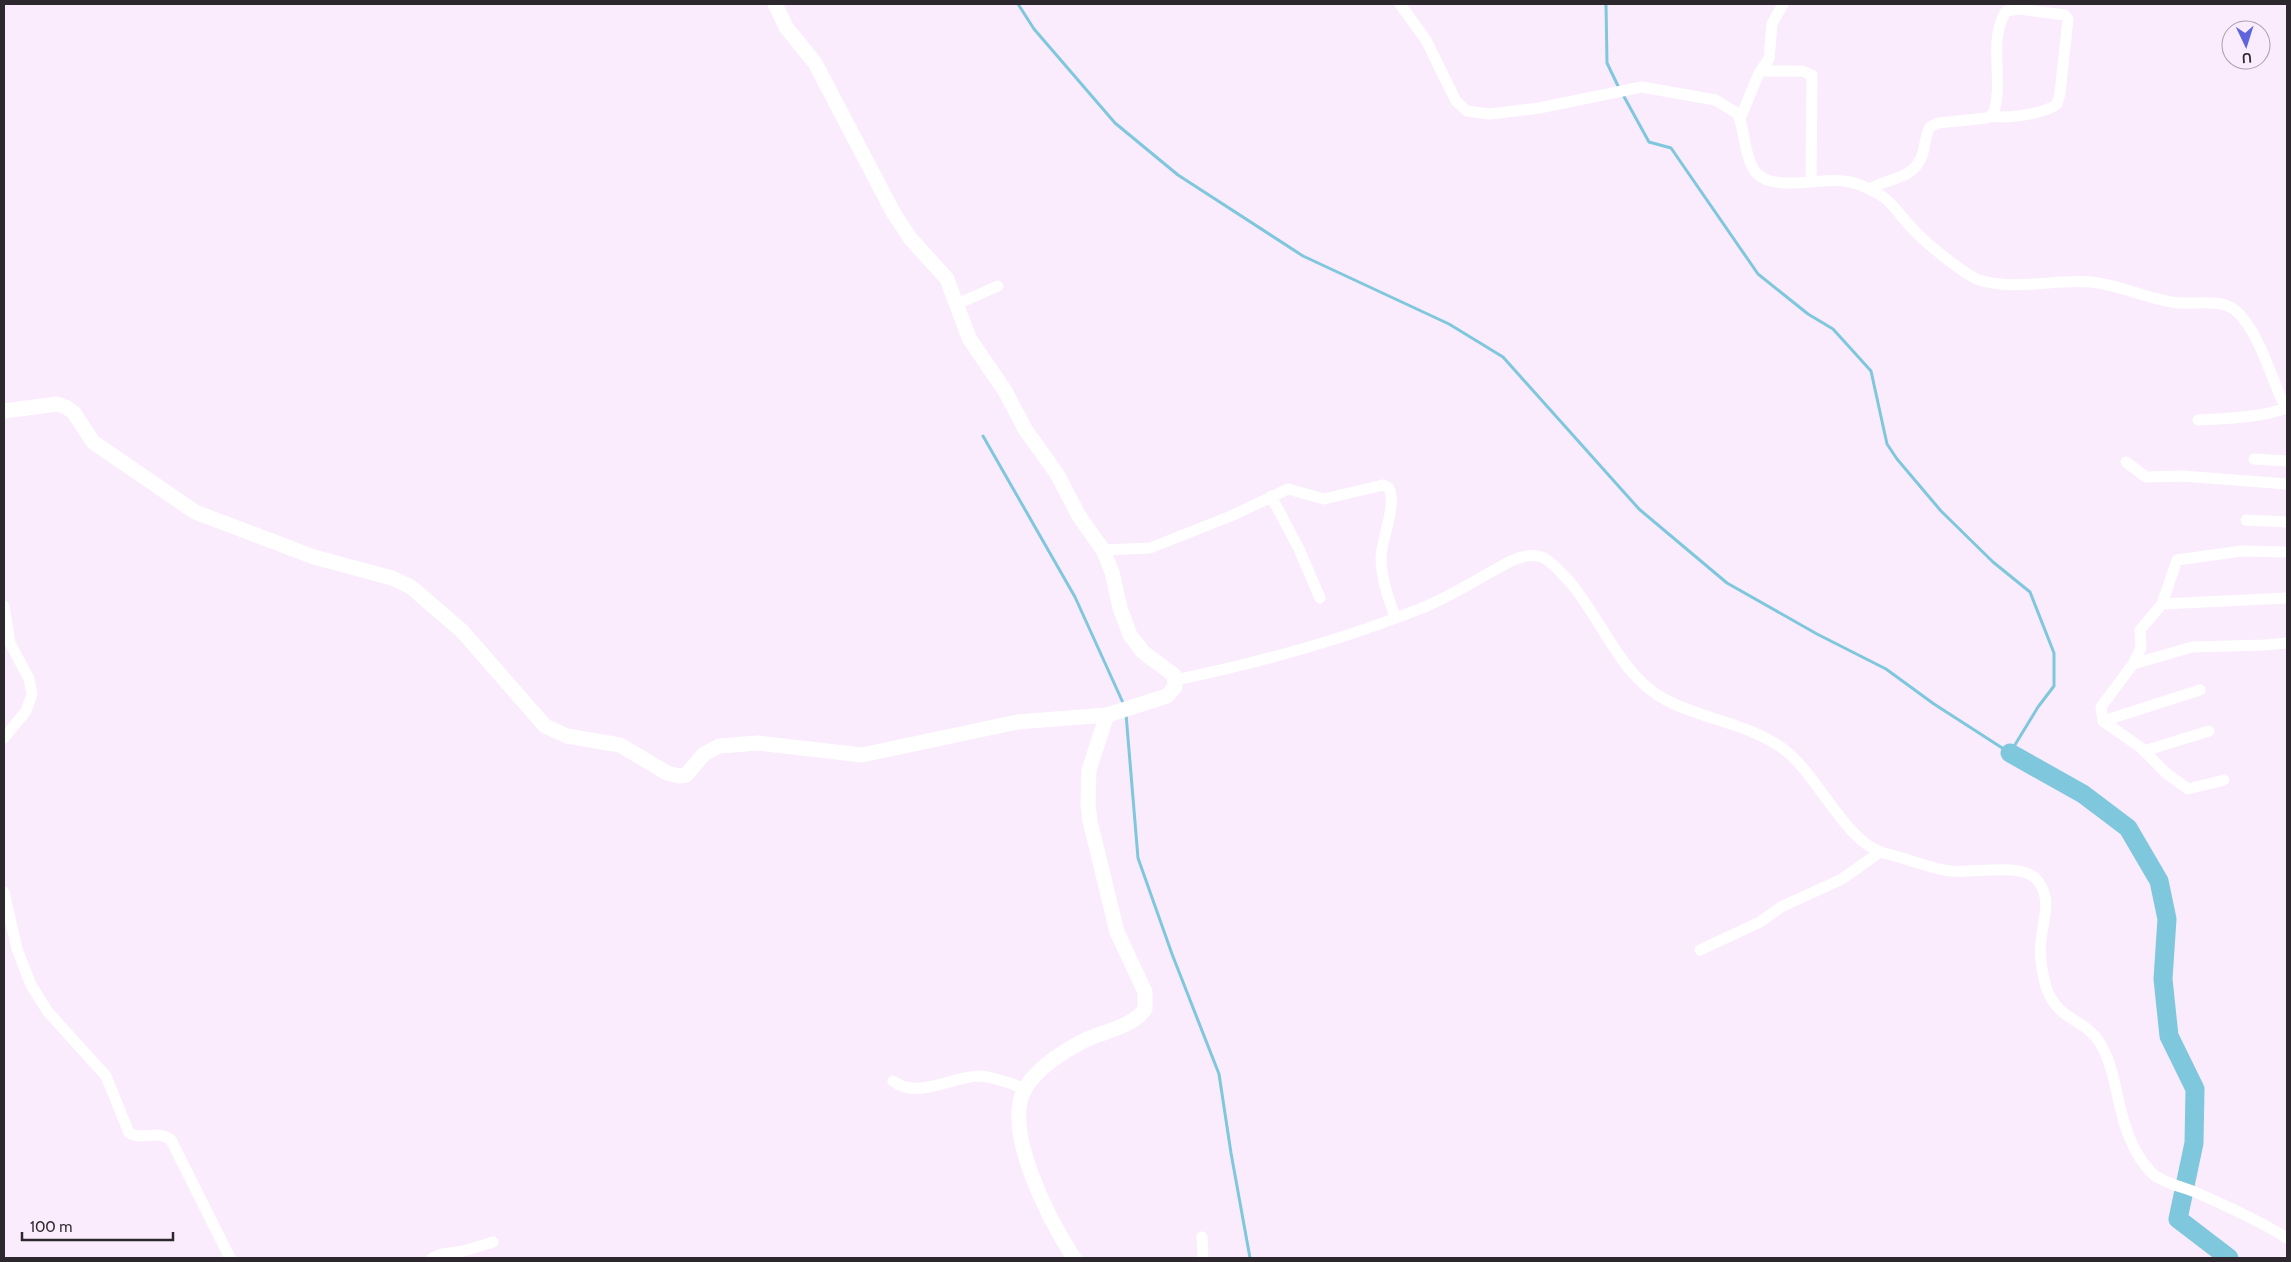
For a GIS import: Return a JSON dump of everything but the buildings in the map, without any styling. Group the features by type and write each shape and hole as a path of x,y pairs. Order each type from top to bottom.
{"street":[{"path":"4,411 57,404 66,407 74,413 93,442 195,512 314,558 392,578 411,587 462,631 545,726 567,736 620,745 667,773 679,776 686,775 691,771 711,749 731,744 758,743 862,755 1010,723 1119,711 1171,693 1175,680 1169,670 1143,652 1130,635 1120,608 1112,572 1104,550 1079,516 1057,474 1029,436 1000,384 974,346 966,332 952,290 940,270 910,238 893,212 815,63 786,27 776,4"},
{"path":"1400,4 1426,40 1456,101 1467,111 1490,114 1558,105 1636,88 1649,87 1715,100 1732,108 1740,119 1749,158 1760,177 1773,182 1784,183 1844,180 1870,189 1894,205 1919,236 1961,269 1979,280 2010,283 2090,282 2110,285 2155,299 2227,306 2244,321 2259,347 2282,400 2287,406 2279,410 2232,418 2198,420"},
{"path":"1740,119 1761,71 1770,59 1772,24 1783,4"},
{"path":"1870,189 1908,174 1917,166 1921,159 1930,127 1938,123 1991,116 2022,115 2047,110 2057,104 2066,45 2068,19 2065,15 2019,9 2006,11 2002,18 1997,38 1995,109 1991,116"},
{"path":"1761,71 1802,71 1812,75 1811,181"},
{"path":"957,304 998,286"},
{"path":"2254,458 2287,460"},
{"path":"2126,462 2146,477 2183,476 2287,484"},
{"path":"1104,550 1150,548 1224,519 1288,489 1316,498 1332,498 1371,487 1386,486 1391,498 1381,559 1385,586 1396,618"},
{"path":"1271,496 1299,549 1320,598"},
{"path":"2246,520 2287,522"},
{"path":"2224,780 2188,789 2166,773 2144,751 2103,721 2101,707 2133,664 2141,648 2140,630 2162,604 2177,560 2242,551 2287,552"},
{"path":"1175,680 1230,669 1303,649 1396,618 1433,603 1522,556 1542,558 1563,575 1580,594 1616,650 1648,688 1676,706 1765,736 1786,751 1811,778 1847,826 1866,843 1880,852 1951,871 2015,870 2029,873 2038,880 2044,892 2046,905 2040,958 2051,1000 2058,1010 2090,1032 2100,1042 2111,1069 2129,1137 2154,1175 2260,1221 2287,1238"},
{"path":"2162,604 2287,598"},
{"path":"4,606 10,643 28,679 32,694 26,711 4,738"},
{"path":"2133,664 2192,646 2287,643"},
{"path":"2103,721 2200,690"},
{"path":"1074,1258 1034,1183 1022,1151 1020,1108 1025,1088 1037,1073 1068,1049 1136,1019 1145,1009 1145,992 1117,932 1098,858 1088,804 1089,770 1119,711"},
{"path":"2144,751 2209,731"},
{"path":"1700,950 1760,922 1781,907 1842,879 1880,852"},
{"path":"4,892 22,966 37,994 57,1022 103,1071 110,1082 129,1133 137,1136 160,1135 171,1140 230,1258"},
{"path":"893,1082 904,1088 913,1089 967,1077 985,1076 1025,1088"},
{"path":"1202,1237 1203,1258"},
{"path":"432,1258 442,1254 457,1255 493,1242"}],"waterway":[{"path":"1018,4 1034,29 1115,123 1178,175 1303,256 1449,324 1503,357 1639,509 1727,583 1817,634 1886,669 1934,704 2010,753 2038,707 2054,686 2054,653 2030,592 1993,562 1941,511 1897,459 1887,444 1871,371 1833,329 1808,314 1758,274 1671,148 1649,142 1622,93"},
{"path":"1606,4 1607,63 1619,88"},
{"path":"983,436 1075,597 1124,705"},
{"path":"1126,714 1138,858 1172,954 1219,1074 1250,1258"},
{"path":"2010,753 2083,794 2128,828 2159,881 2167,919 2163,979 2169,1036 2195,1089 2194,1143 2178,1219 2229,1258"}]}
